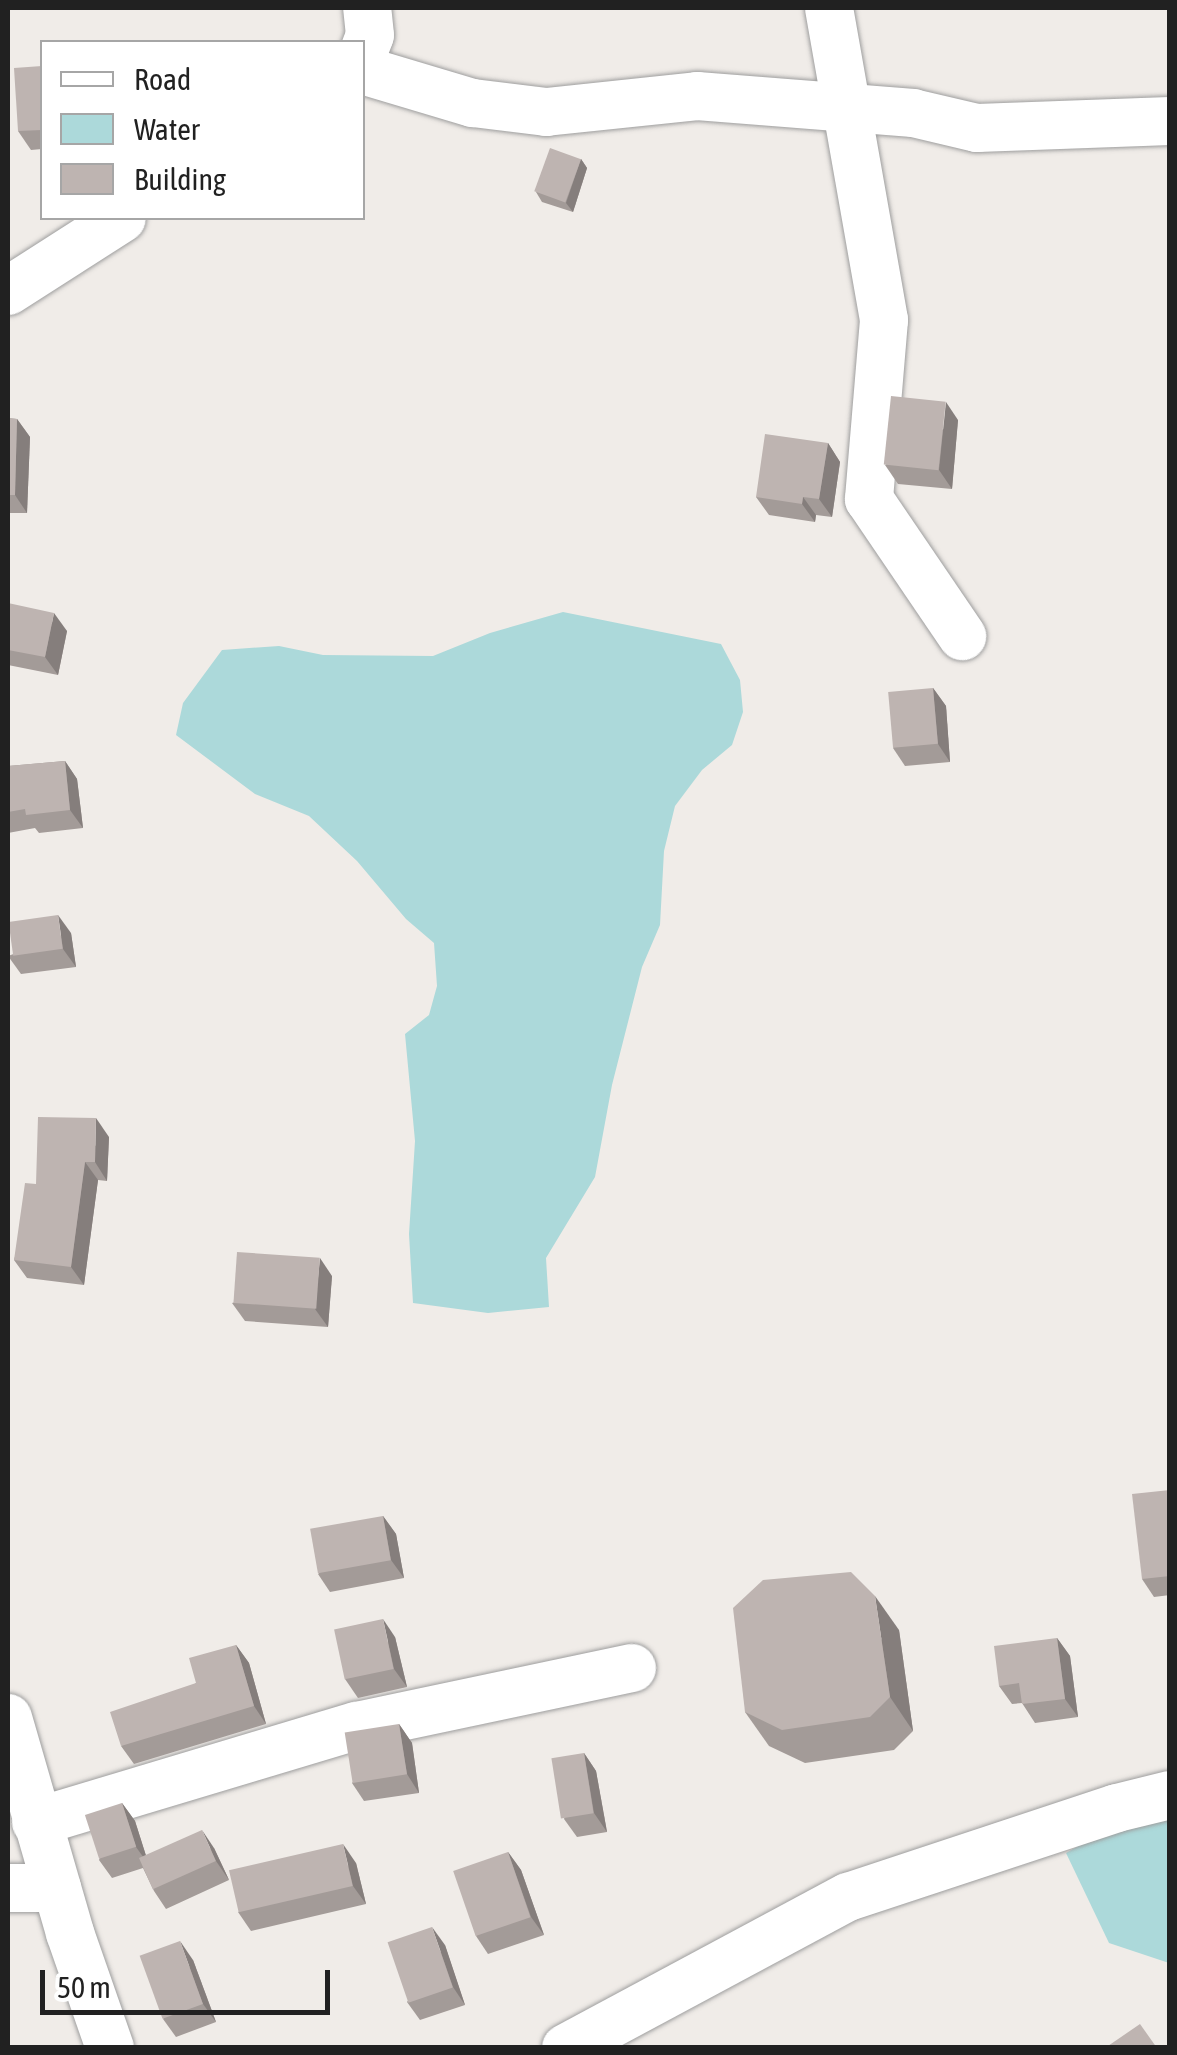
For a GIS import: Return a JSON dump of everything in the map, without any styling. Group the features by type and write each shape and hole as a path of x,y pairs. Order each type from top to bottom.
{"street":[{"path":"365,48 370,35 367,8"},
{"path":"829,8 884,320 869,499 962,636"},
{"path":"365,71 473,103 546,112 698,96 913,113 977,128 1170,121"},
{"path":"8,290 119,220"},
{"path":"36,1822 357,1726 632,1668"},
{"path":"8,1718 36,1822 110,2048"},
{"path":"566,2048 848,1897 1118,1808 1170,1795"},
{"path":"8,1888 57,1888"}],"water":[{"path":"563,612 721,644 740,680 743,712 732,745 702,770 675,806 664,851 660,925 642,967 612,1085 595,1177 546,1258 549,1307 488,1313 413,1303 409,1234 415,1141 405,1034 429,1015 437,986 434,943 406,919 357,861 309,816 255,794 176,735 183,703 222,650 279,646 323,655 433,656 490,633"},
{"path":"1169,1815 1169,1963 1109,1943 1066,1853 1105,1831"}],"building":[{"path":"40,66 40,130 18,131 14,68"},
{"path":"550,148 581,159 565,203 534,191"},
{"path":"891,396 946,402 938,470 884,465"},
{"path":"8,418 17,419 15,495 8,495"},
{"path":"765,434 828,443 819,499 803,497 802,504 756,497"},
{"path":"8,603 54,613 45,657 8,650"},
{"path":"933,688 938,744 893,748 888,692"},
{"path":"65,761 70,810 26,815 25,809 8,812 8,766"},
{"path":"58,915 63,949 13,956 8,922"},
{"path":"38,1117 96,1118 95,1162 85,1162 71,1267 14,1260 25,1183 36,1184"},
{"path":"237,1252 320,1258 316,1309 233,1303"},
{"path":"1170,1490 1170,1576 1142,1579 1132,1494"},
{"path":"383,1516 391,1560 318,1573 310,1529"},
{"path":"851,1572 875,1596 890,1697 870,1717 782,1730 745,1712 733,1608 763,1580"},
{"path":"383,1619 394,1669 345,1679 334,1629"},
{"path":"1057,1638 1065,1699 1022,1704 1019,1683 999,1686 994,1646"},
{"path":"236,1645 254,1706 121,1746 110,1712 196,1683 189,1658"},
{"path":"399,1724 407,1774 353,1783 345,1733"},
{"path":"584,1753 594,1813 561,1818 551,1758"},
{"path":"122,1803 136,1847 99,1859 85,1815"},
{"path":"202,1830 216,1861 153,1889 139,1858"},
{"path":"343,1844 353,1886 239,1912 229,1870"},
{"path":"508,1852 530,1917 476,1936 453,1871"},
{"path":"432,1927 453,1988 408,2003 388,1942"},
{"path":"180,1941 203,2004 163,2019 140,1956"},
{"path":"1140,2024 1157,2048 1105,2048"}]}
